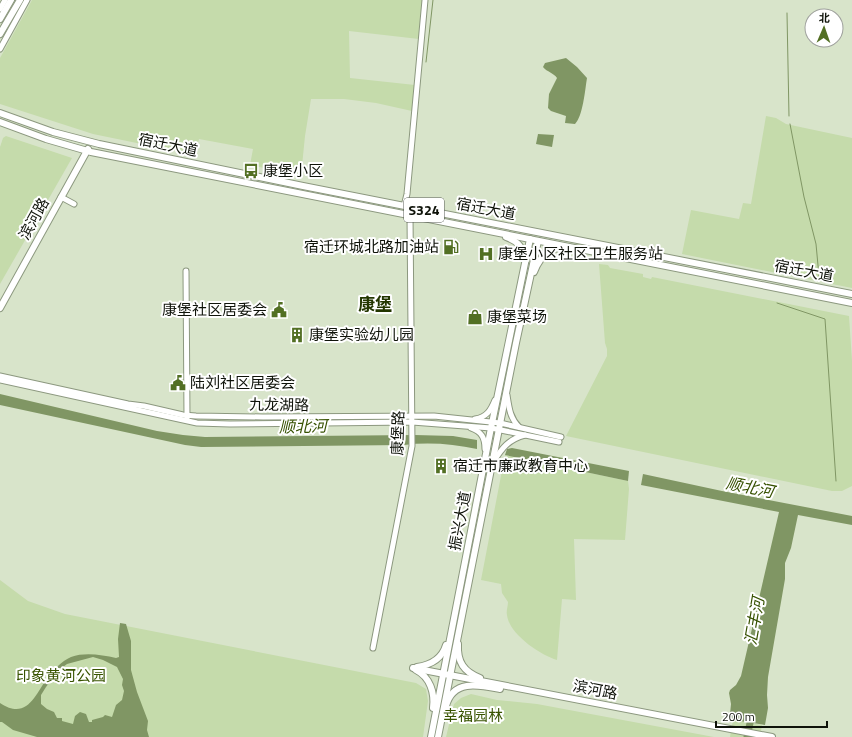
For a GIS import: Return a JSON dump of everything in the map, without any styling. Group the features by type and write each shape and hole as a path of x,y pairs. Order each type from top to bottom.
{"main road":[{"path":"0,34 20,0"},
{"path":"0,11 9,1"},
{"path":"0,19 9,1"},
{"name":"宿迁大道","path":"0,113 53,132 91,142 404,206 852,294"},
{"name":"宿迁大道","path":"0,122 87,151 852,303"},
{"name":"滨河路","path":"0,308 91,142"},
{"path":"488,230 514,240 521,247 524,260 520,285"},
{"name":"振兴大道","path":"456,624 491,425 530,239"},
{"name":"振兴大道","path":"431,737 491,466 538,241"},
{"path":"527,288 539,261 544,255 557,248 579,249"},
{"path":"413,668 430,664 441,656 456,624"},
{"path":"456,624 459,657 465,671 479,678 522,689"},
{"path":"413,668 421,672 431,686 434,700 431,737"},
{"name":"滨河路","path":"413,668 772,737"},
{"name":"振兴大道","path":"438,737 446,674"},
{"path":"438,737 447,703 456,690 471,685 508,690 522,689"}],"street":[{"path":"0,49 27,0"},
{"path":"404,206 407,194 425,0"},
{"path":"61,197 74,204"},
{"name":"康堡路","path":"373,648 411,454 410,215"},
{"path":"186,271 187,422"},
{"name":"九龙湖路","path":"0,376 128,404 187,415 412,420 464,426 491,425"},
{"name":"九龙湖路","path":"0,380 187,422 230,424 412,420 434,416 520,428 560,440 527,435 499,426"},
{"path":"506,391 510,415 520,428"},
{"path":"471,420 480,418 488,413 498,392"},
{"path":"464,426 474,430 485,440 485,459"},
{"path":"491,466 501,449 506,444 516,438 527,435"}],"green space":[{"path":"32,0 423,0 419,39 349,31 350,78 415,85 412,111 376,103 344,99 311,99 301,176 250,165 253,149 199,139 195,155 93,134 0,104 0,58"},
{"path":"766,116 776,118 786,124 852,138 852,288 682,254 691,210 739,219 743,203 751,204"},
{"path":"6,136 72,158 0,284 0,147 3,138"},
{"path":"599,264 608,265 610,268 643,274 643,277 651,279 652,277 849,316 852,361 852,486 842,491 832,491 566,436 607,356"},
{"path":"505,455 628,481 629,489 625,540 574,539 576,600 562,599 557,660 534,649 513,629 507,615 508,602 502,593 501,584 481,580"},
{"name":"印象黄河公园","path":"0,580 28,601 65,614 416,683 426,689 428,701 423,737 0,737"},
{"name":"幸福园林","path":"471,694 497,700 537,704 714,737 446,737 454,704 461,698"},
{"path":"733,720 762,725 760,737 730,737"}],"water":[{"path":"566,58 587,78 582,109 575,124 565,123 566,116 551,111 548,108 549,94 557,78 543,67 545,63"},
{"path":"538,134 554,135 552,147 536,144"},
{"path":"0,394 157,431 183,435 205,437 453,436 477,440 477,449 432,444 201,447 185,445 0,405"},
{"path":"512,448 629,471 628,481 505,455 507,449"},
{"path":"643,474 852,516 852,525 798,515 791,548 785,563 785,579 768,677 768,708 765,725 733,720 730,714 731,704 729,693 741,676 779,512 641,485"},
{"path":"120,623 126,624 131,641 131,670 137,692 148,721 147,730 149,737 37,737 13,730 0,722 0,703 9,708 17,709 29,704 52,671 61,663 76,655 88,654 116,658 119,657 118,639","holes":["93,657 117,667 123,679 122,685 124,691 122,700 116,705 112,717 105,715 92,720 92,722 89,722 86,714 80,712 75,716 73,724 62,721 62,718 57,718 54,712 41,704 41,695 46,687 59,670 67,664"]}],"waterway":[{"path":"426,62 433,0"},
{"path":"787,13 789,116"},
{"path":"790,124 804,197 816,244 819,276"},
{"path":"777,303 825,319 836,481"},
{"name":"汇丰河","path":"747,737 752,714"}],"place":[{"name":"康堡小区","path":"251,171"},
{"name":"宿迁环城北路加油站","path":"451,247"},
{"name":"康堡小区社区卫生服务站","path":"486,254"},
{"name":"康堡社区居委会","path":"279,310"},
{"name":"康堡菜场","path":"475,317"},
{"name":"康堡实验幼儿园","path":"297,335"},
{"name":"陆刘社区居委会","path":"178,383"},
{"name":"宿迁市廉政教育中心","path":"441,466"}],"district":[{"name":"康堡","path":"375,304"}],"water label":[{"name":"顺北河","path":"303,426"},
{"name":"顺北河","path":"750,487"}]}
